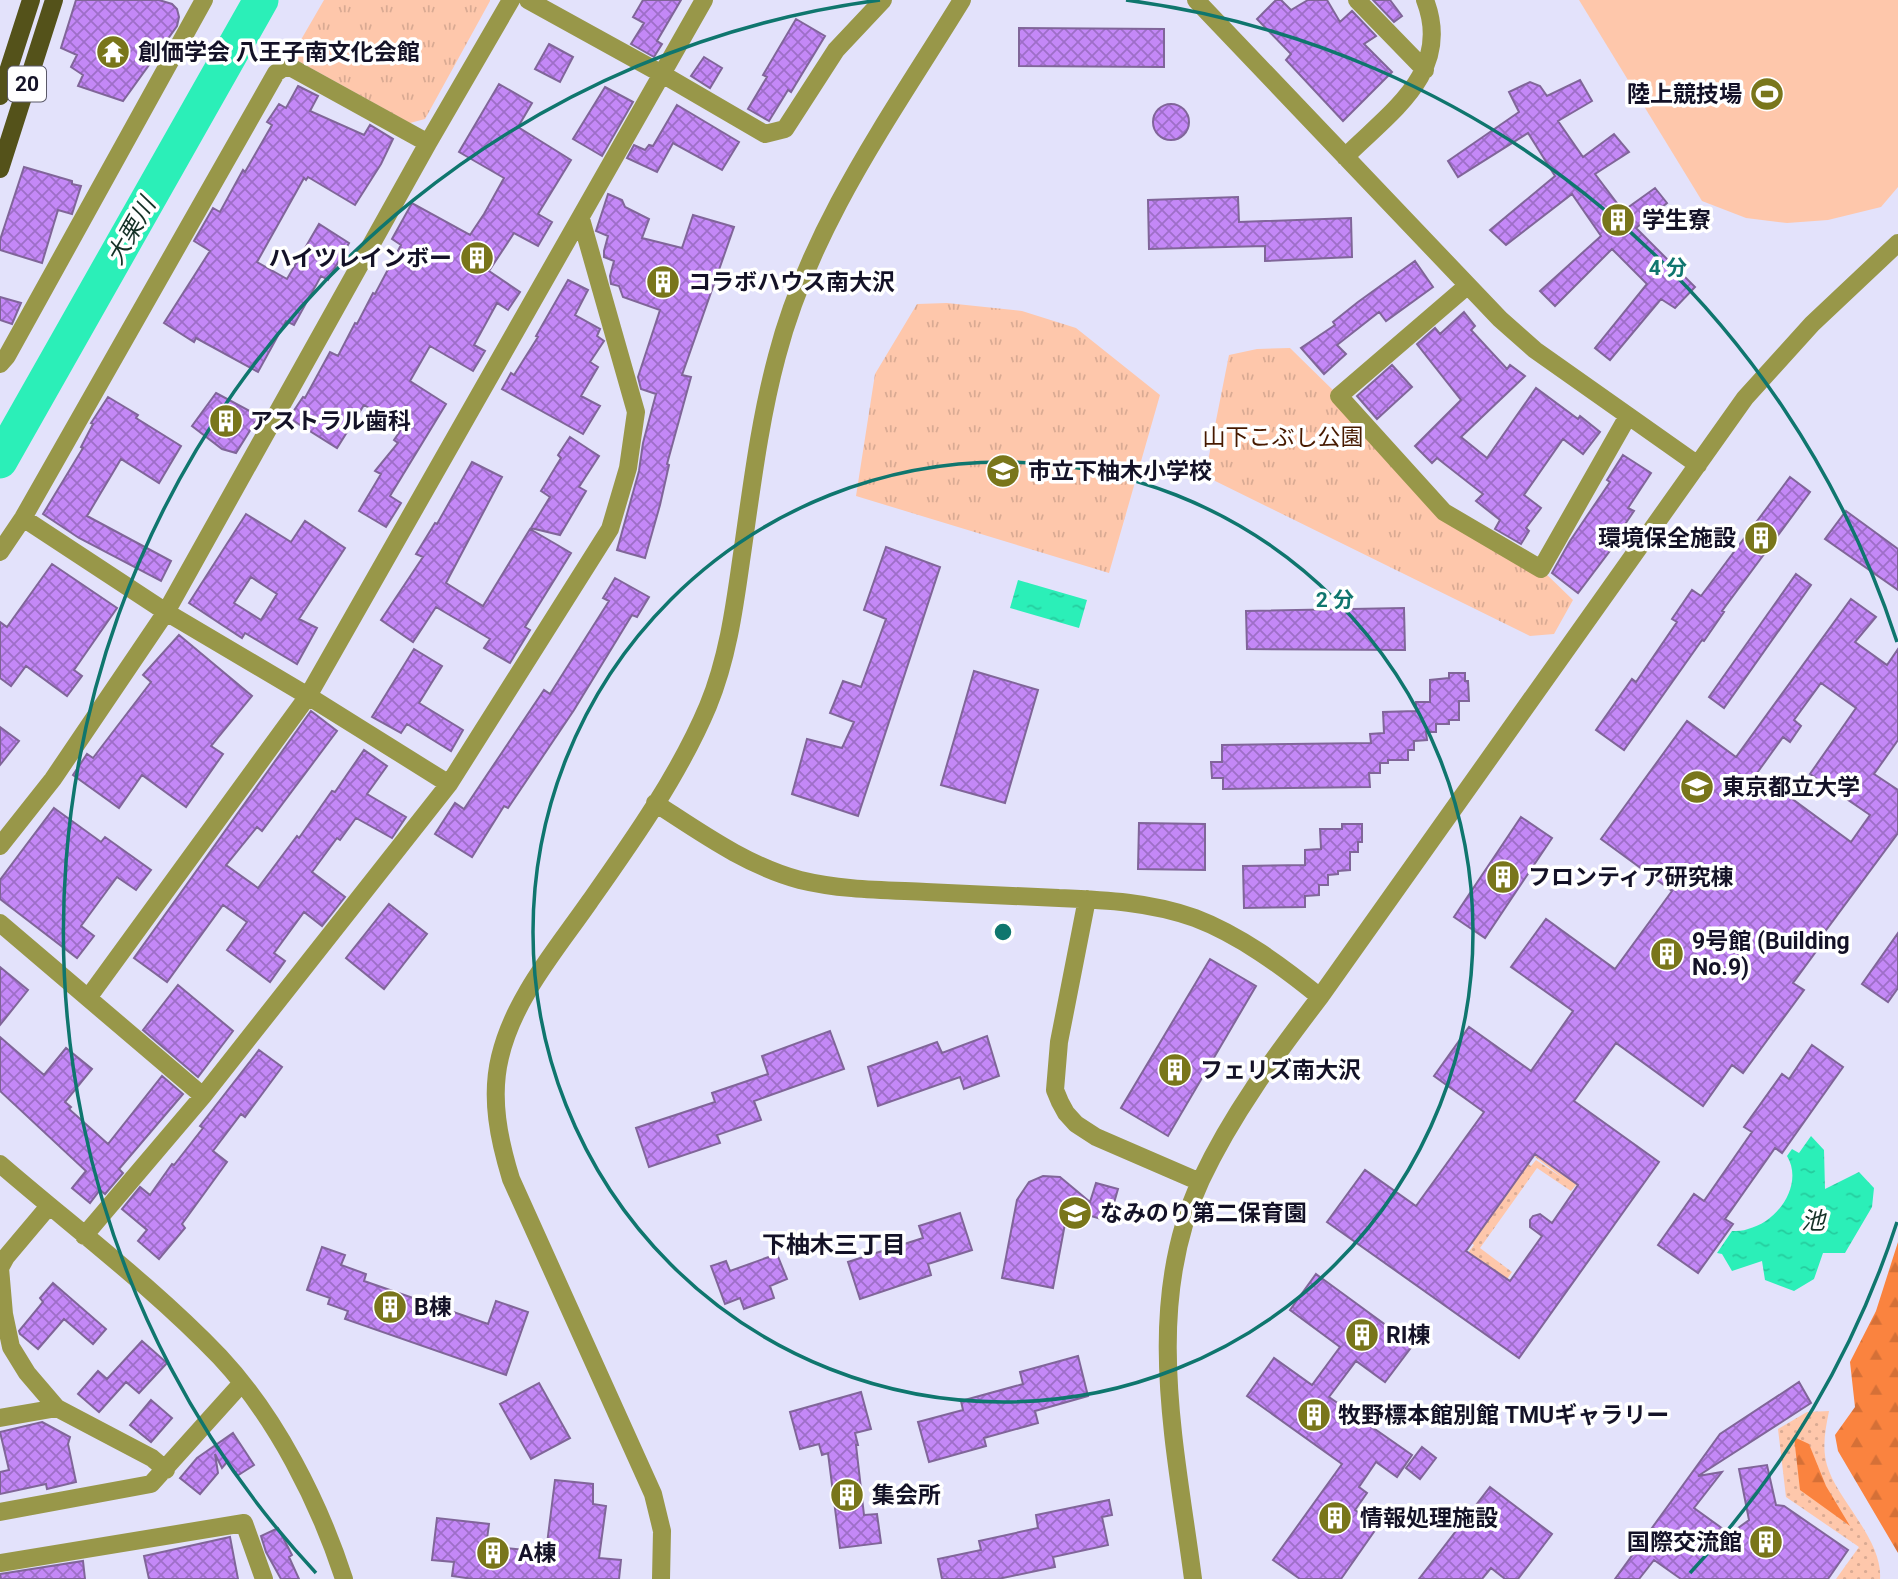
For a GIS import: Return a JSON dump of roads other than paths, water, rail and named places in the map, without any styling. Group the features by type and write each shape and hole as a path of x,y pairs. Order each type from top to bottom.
{"main road":[{"name":"20","path":"0,96 31,0"},
{"name":"20","path":"0,169 54,0"}],"street":[{"path":"0,364 7,356 204,0"},
{"path":"0,846 53,779 166,612 511,0"},
{"path":"528,0 765,134 785,129 836,50 883,0"},
{"path":"89,998 308,696 704,0"},
{"path":"661,1579 662,1531 653,1494 511,1178 498,1128 496,1084 503,1048 522,1001 655,803 692,743 721,671 731,630 766,405 791,309 835,208 962,0"},
{"path":"1196,0 1500,319 1535,350 1698,465"},
{"path":"1357,0 1425,70"},
{"path":"1345,157 1404,100 1425,70 1433,42 1432,25 1425,0"},
{"path":"0,552 23,518 276,73 284,68 292,68 428,143"},
{"path":"84,1236 203,1096 449,784 611,529 628,468 636,412 581,219"},
{"path":"1193,1579 1169,1393 1167,1331 1169,1297 1178,1251 1200,1182 1248,1094 1320,998 1745,398 1812,324 1898,243"},
{"path":"1467,286 1339,396 1444,512 1541,569 1628,416"},
{"path":"23,518 166,612 449,784"},
{"path":"655,803 741,855 799,880 851,889 1137,903 1196,919 1243,943 1294,976 1320,998"},
{"path":"1087,900 1059,1042 1055,1090 1066,1113 1076,1124 1096,1137 1200,1182"},
{"path":"0,923 203,1096"},
{"path":"0,1164 183,1321 242,1384 299,1469 334,1548 344,1579"},
{"path":"49,1206 6,1257 0,1268 2,1315 11,1347 27,1373 57,1408 152,1458 166,1471"},
{"path":"0,1512 152,1484 242,1384"},
{"path":"0,1418 57,1408"},
{"path":"0,1563 244,1523 264,1579"}],"water":[{"path":"1018,580 1087,600 1079,628 1010,608"},
{"name":"池","path":"1811,1136 1824,1150 1825,1189 1859,1172 1874,1188 1872,1207 1845,1253 1823,1253 1814,1279 1794,1291 1765,1280 1762,1261 1732,1271 1722,1254 1717,1253 1732,1231 1759,1225 1778,1210 1790,1190 1792,1178 1787,1156 1792,1149 1799,1153"}],"waterway":[{"name":"大栗川","path":"0,461 261,0"}],"place":[{"name":"創価学会 八王子南文化会館","path":"113,52"},
{"name":"陸上競技場","path":"1767,94"},
{"name":"学生寮","path":"1618,220"},
{"name":"ハイツレインボー","path":"477,258"},
{"name":"コラボハウス南大沢","path":"663,282"},
{"name":"アストラル歯科","path":"226,421"},
{"name":"市立下柚木小学校","path":"1003,471"},
{"name":"環境保全施設","path":"1761,538"},
{"name":"東京都立大学","path":"1697,787"},
{"name":"フロンティア研究棟","path":"1503,877"},
{"name":"9号館 (Building No.9)","path":"1667,954"},
{"name":"フェリズ南大沢","path":"1175,1070"},
{"name":"なみのり第二保育園","path":"1075,1213"},
{"name":"B棟","path":"390,1307"},
{"name":"RI棟","path":"1362,1335"},
{"name":"牧野標本館別館 TMUギャラリー","path":"1314,1415"},
{"name":"集会所","path":"847,1495"},
{"name":"情報処理施設","path":"1335,1518"},
{"name":"国際交流館","path":"1766,1542"},
{"name":"A棟","path":"493,1553"}],"district":[{"name":"下柚木三丁目","path":"834,1245"}],"park label":[{"name":"山下こぶし公園","path":"1283,437"}]}
